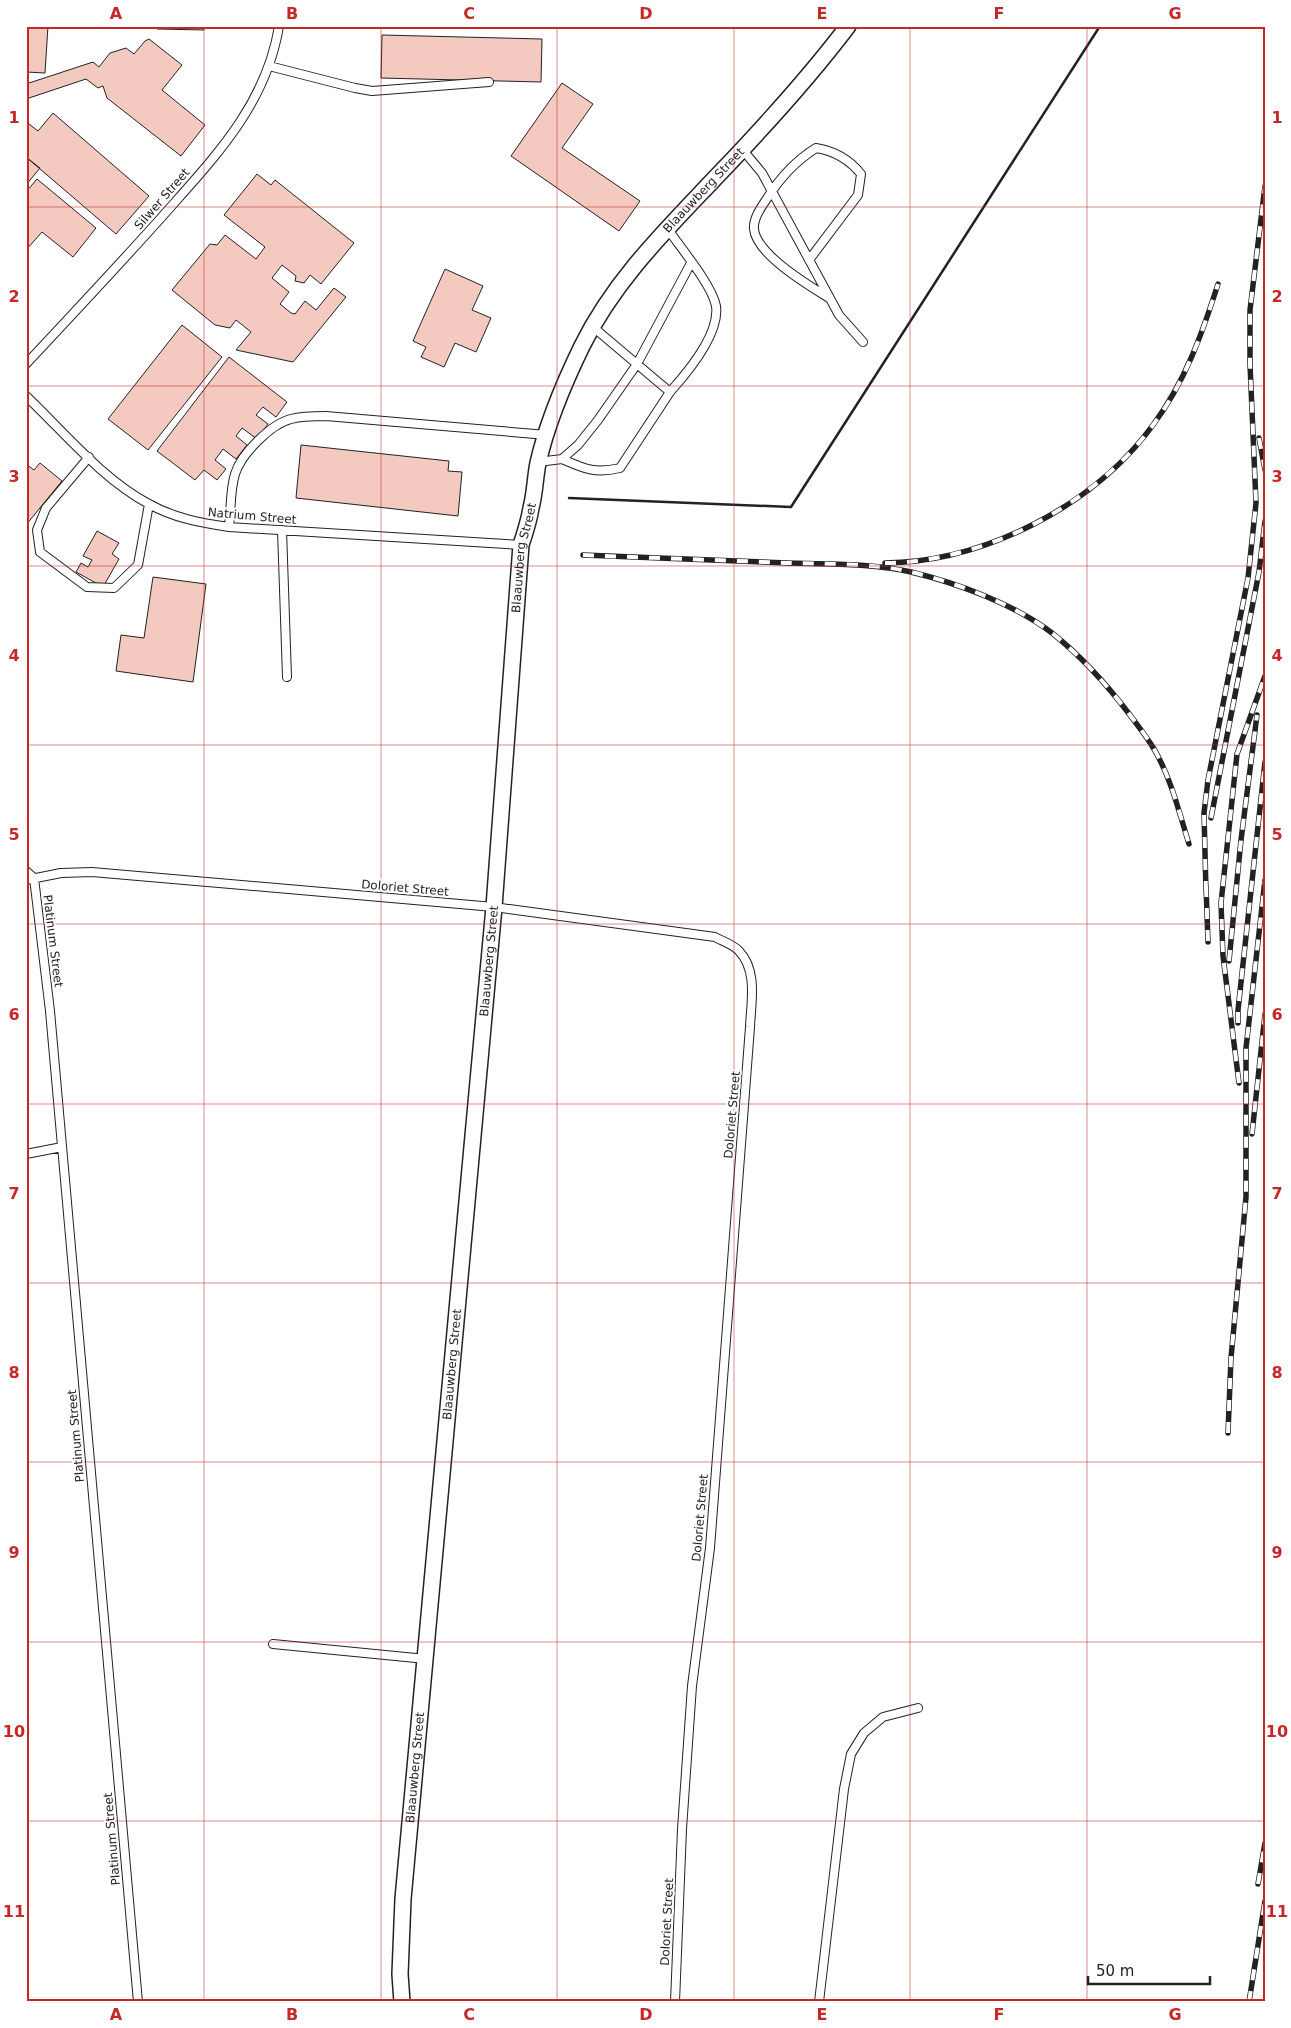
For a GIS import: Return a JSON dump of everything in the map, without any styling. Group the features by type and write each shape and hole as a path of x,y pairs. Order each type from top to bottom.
{"street":[{"name":"Blaauwberg Street","path":"402,2002 400,1974 403,1899 494,907 521,545 532,508 538,462 568,376 605,306 636,262 823,60 848,26"}],"lane":[{"name":"Silwer Street","path":"26,364 125,258 220,151 240,124 266,75 276,44 279,26"},
{"path":"269,66 372,91 489,82"},
{"path":"809,260 858,195 861,174 851,162 831,150 816,148 802,157 772,191 753,227 756,240 775,260 801,281 829,298"},
{"path":"742,149 762,173 839,315 864,342"},
{"path":"538,462 562,459 586,470 603,472 620,468 670,392 706,342 716,315 716,305 711,291 667,228"},
{"path":"562,459 578,445 637,364 691,263"},
{"path":"593,327 670,392"},
{"name":"Natrium Street","path":"26,396 119,486 149,504 196,522 229,527 521,545"},
{"path":"229,527 233,486 238,464 256,442 274,427 290,419 326,416 547,435"},
{"path":"89,457 46,508 37,530 40,552 87,587 114,588 138,566 149,504"},
{"path":"282,530 286,677"},
{"name":"Platinum Street","path":"26,872 30,879 50,1011 138,2002"},
{"name":"Doloriet Street","path":"30,879 61,873 92,872 494,907 715,937 738,949 747,962 752,983 710,1548 691,1695 682,1829 675,2002"},
{"path":"26,1154 62,1147"},
{"path":"273,1644 426,1658"},
{"path":"819,2002 844,1789 851,1754 864,1733 883,1717 918,1708"}],"building":[{"path":"26,26 48,26 45,73 26,72"},
{"path":"157,26 204,26 204,30 157,29"},
{"path":"340,26 411,26 411,28"},
{"path":"382,35 542,39 541,82 381,78"},
{"path":"149,39 182,65 162,90 205,125 181,156 107,98 103,86 98,88 86,79 26,99 26,84 93,62 99,67 110,53 126,48 134,54"},
{"path":"562,83 593,104 562,148 640,201 619,231 511,156"},
{"path":"53,113 149,196 116,234 26,157 26,126 29,124 38,131"},
{"path":"26,157 40,168 26,185"},
{"path":"257,174 271,185 275,180 354,243 321,284 310,275 304,283 295,281 296,276 282,265 272,278 289,292 280,304 291,313 295,314 305,301 316,310 334,288 346,297 293,362 236,350 251,332 236,320 230,328 215,325 172,290 210,244 217,245 225,235 256,259 265,247 224,215"},
{"path":"37,179 96,228 73,257 42,232 26,250 26,192"},
{"path":"445,269 483,286 472,310 491,318 476,352 455,343 444,367 421,357 426,347 413,341"},
{"path":"182,325 222,357 148,450 108,419"},
{"path":"229,357 287,402 276,417 263,407 256,415 268,424 257,439 242,428 236,436 247,445 236,459 223,449 215,460 226,469 217,480 204,470 195,480 157,451"},
{"path":"301,445 449,461 448,471 462,472 458,516 296,498"},
{"path":"40,463 62,481 26,525 26,464 34,470"},
{"path":"97,531 119,543 112,554 119,559 103,587 76,572 81,563 88,567 92,560 83,556"},
{"path":"153,577 206,584 193,682 116,671 121,635 144,638"}],"railway":[{"path":"1206,892 1204,813 1208,780 1248,578 1256,503 1250,364 1250,310 1265,186"},
{"path":"885,563 923,560 960,552 998,540 1034,524 1068,504 1100,481 1129,454 1164,409 1192,357 1218,284"},
{"path":"1259,438 1265,470"},
{"path":"1211,818 1259,572 1265,521"},
{"path":"583,555 849,564 882,567 911,572 947,582 1003,604 1052,633 1073,651 1113,693 1160,760 1174,795 1189,844"},
{"path":"1239,1083 1223,956 1221,903 1237,754 1265,676"},
{"path":"1229,961 1241,840 1257,715"},
{"path":"1238,1023 1265,762"},
{"path":"1228,1433 1231,1358 1246,1197 1246,1048 1265,880"},
{"path":"1206,886 1208,942"},
{"path":"1252,1134 1265,1014"},
{"path":"1258,1884 1265,1843"},
{"path":"1249,2002 1265,1901"}],"wall":[{"path":"569,498 791,507 1100,26"}]}
